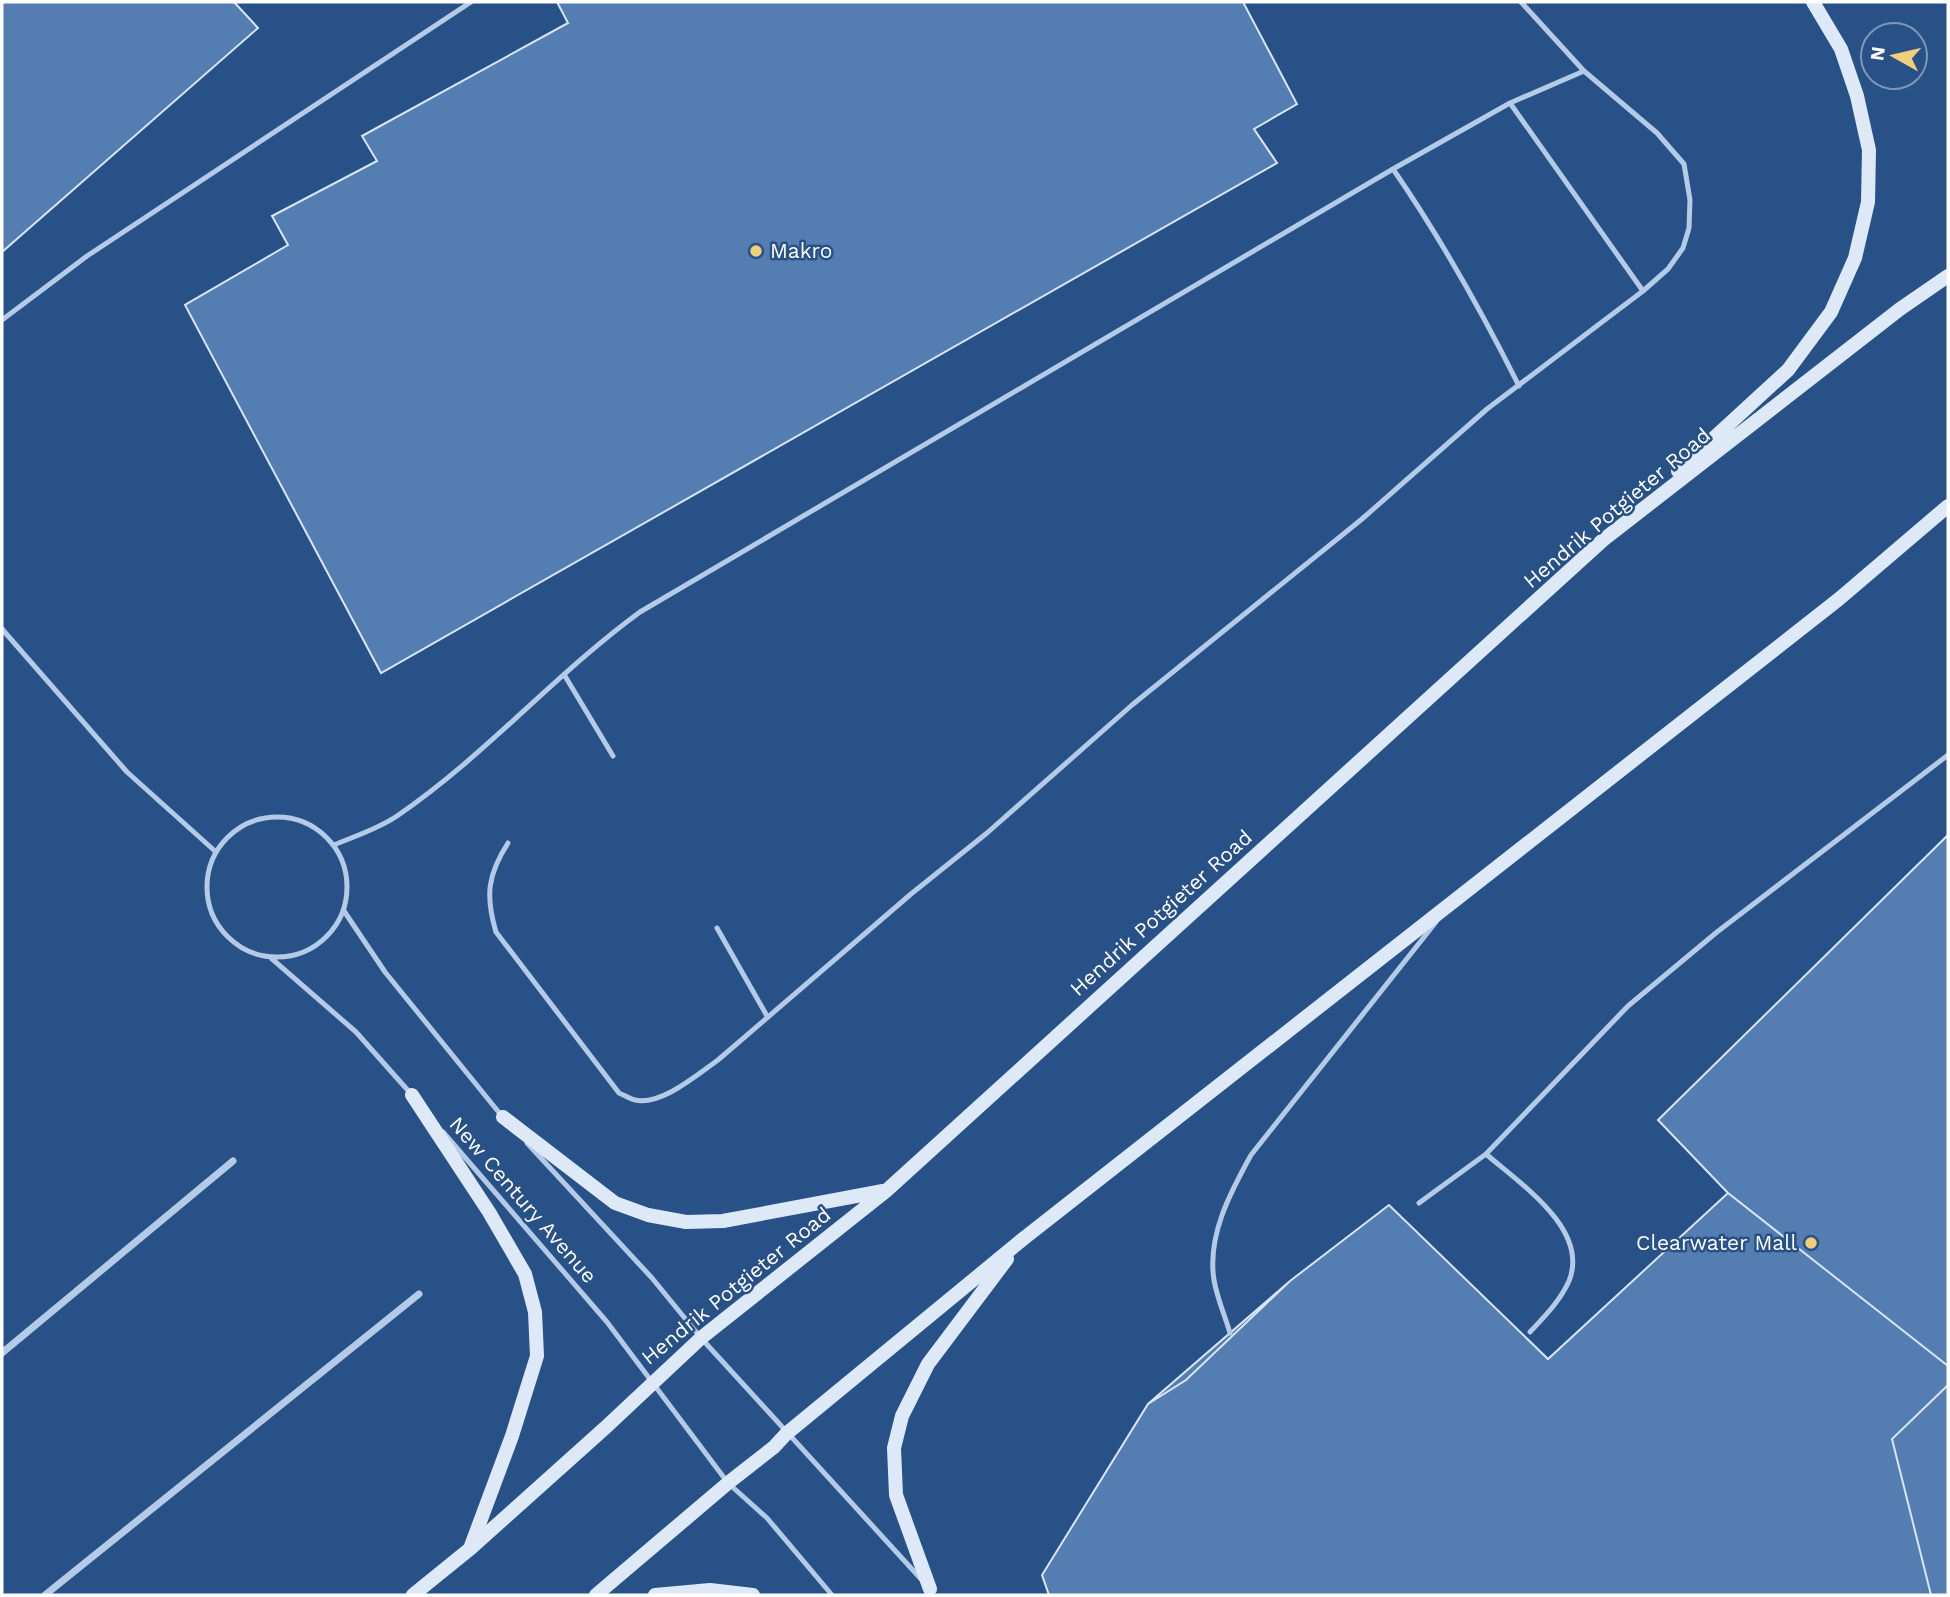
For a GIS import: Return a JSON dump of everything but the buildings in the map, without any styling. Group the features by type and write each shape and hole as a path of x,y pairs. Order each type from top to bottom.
{"main road":[{"path":"1603,540 1788,370 1831,312 1855,258 1868,202 1869,150 1857,96 1841,49 1813,2"},
{"name":"Hendrik Potgieter Road","path":"413,1595 471,1548 701,1338 887,1191 1603,540 1900,309 1948,276"},
{"path":"596,1595 1023,1239 1839,599 1948,506"},
{"path":"412,1096 489,1212 525,1274 535,1312 537,1356 512,1436 471,1548"},
{"path":"503,1117 615,1203 661,1218 686,1222 723,1221 887,1191"},
{"path":"932,1592 897,1495 894,1448 902,1416 928,1364 1023,1239"},
{"path":"655,1595 710,1590 753,1595"}],"street":[{"path":"2,1353 233,1161"},
{"path":"45,1595 419,1294"}],"lane":[{"path":"2,320 87,256 471,2"},
{"path":"508,843 494,864 490,887 491,914 496,932 619,1093 636,1101 653,1098 679,1087 718,1060 911,894 987,833 1132,705 1362,519 1486,409 1643,291 1668,269 1683,247 1689,228 1690,200 1684,164 1657,133 1584,71 1521,2"},
{"path":"334,845 396,817 445,779 604,639 640,612 1393,169 1510,103 1584,71"},
{"path":"1510,103 1643,291"},
{"path":"1393,169 1437,233 1481,309 1519,386"},
{"path":"2,629 127,772 216,852 230,834 250,821 273,817 296,819 317,828 334,845 345,866 348,888 344,911"},
{"path":"565,676 613,756"},
{"path":"1419,1203 1486,1154 1628,1006 1717,932 1948,755"},
{"name":"New Century Avenue","path":"216,852 208,874 207,898 215,920 228,939 248,953 271,958 294,957 316,948 332,932 344,911 385,972 503,1117 652,1278 786,1434 932,1592"},
{"path":"1230,1333 1214,1280 1215,1244 1228,1197 1251,1155 1454,900"},
{"path":"717,928 767,1016"},
{"name":"New Century Avenue","path":"271,958 356,1032 607,1322 728,1483 767,1518 832,1595"},
{"path":"1486,1154 1553,1213 1566,1232 1572,1256 1570,1278 1558,1301 1530,1332"}],"place":[{"name":"Makro","path":"756,251"},
{"name":"Clearwater Mall","path":"1811,1243"}]}
